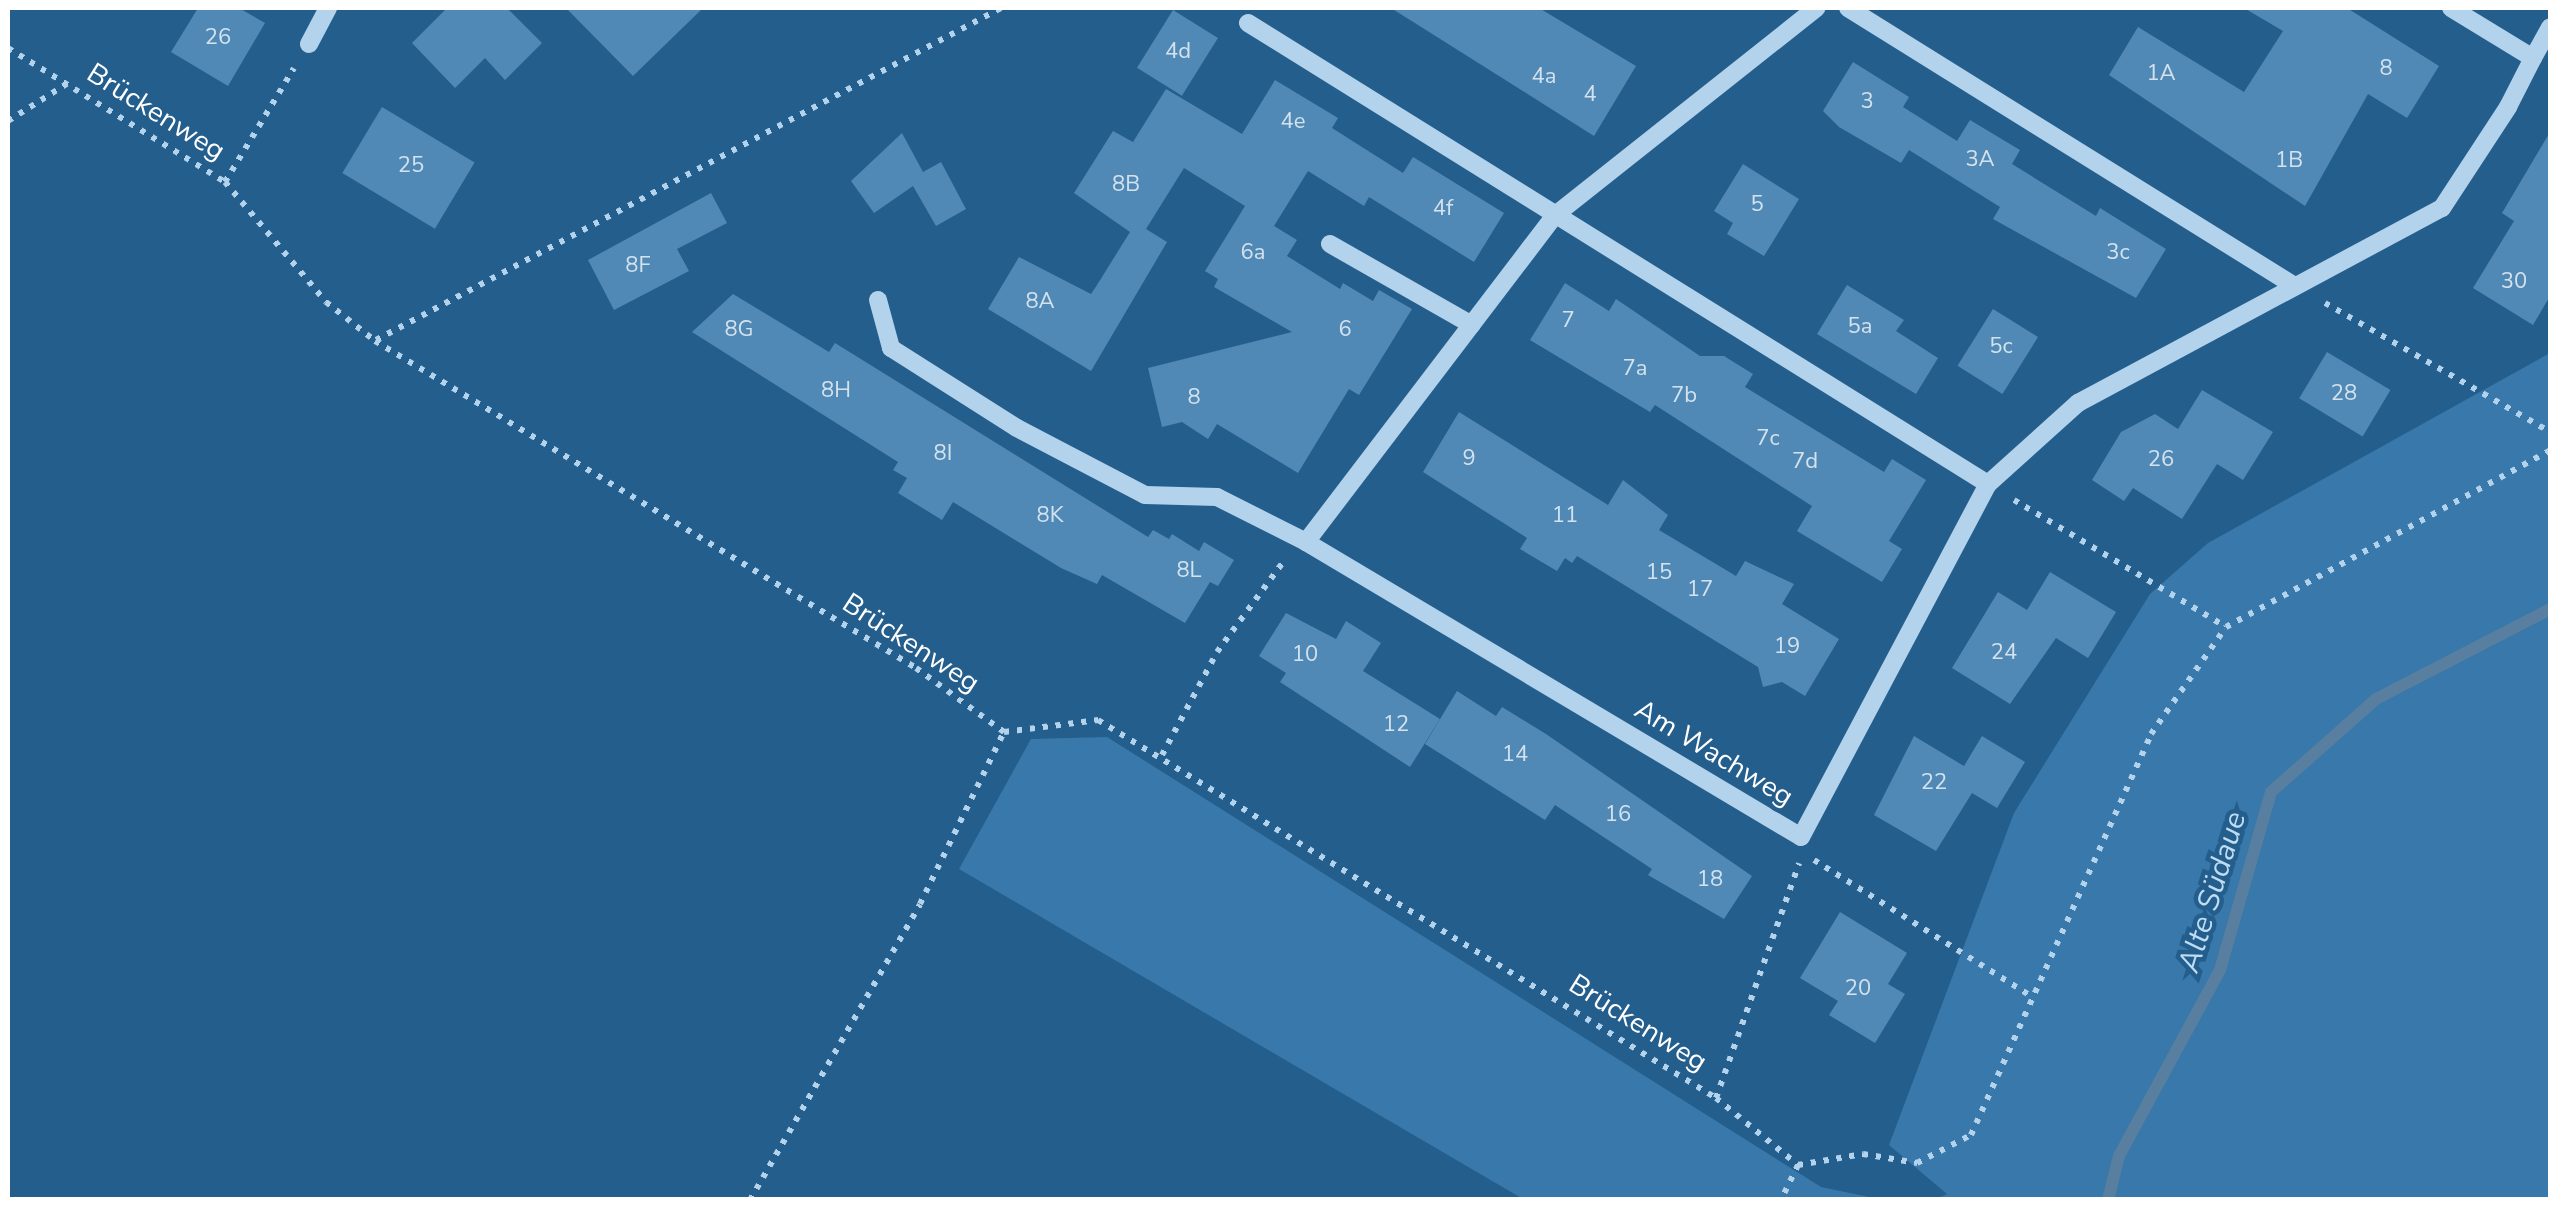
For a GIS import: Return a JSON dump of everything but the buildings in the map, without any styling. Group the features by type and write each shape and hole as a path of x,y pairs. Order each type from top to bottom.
{"street":[{"path":"309,44 328,8"},
{"path":"1306,542 1554,216 1816,8"},
{"path":"1848,8 2293,285"},
{"path":"2451,8 2533,58"},
{"path":"1248,24 1988,484"},
{"name":"Am Wachweg","path":"878,300 891,348 1017,428 1145,495 1217,497 1306,542 1801,837 1988,484 2078,404 2442,208 2550,27"},
{"path":"1330,244 1472,325"}],"path":[{"path":"374,341 1000,8"},
{"path":"225,182 309,44"},
{"name":"Brückenweg","path":"8,48 225,182 326,302 374,341 916,668 1004,732 1098,720 1162,756 1716,1098 1798,1165"},
{"path":"8,121 68,83"},
{"path":"2293,285 2550,432"},
{"path":"1781,1200 1798,1165 1863,1154 1917,1164 1971,1136 2152,734 2226,627 2550,450"},
{"path":"1988,484 2226,627"},
{"path":"1162,756 1217,652 1283,562 1306,542"},
{"path":"750,1200 920,904 1004,732"},
{"path":"1801,837 1818,868 2031,996"},
{"path":"1716,1098 1797,881 1801,837"}],"shaded area":[{"path":"2550,353 2550,1199 1936,1199 1947,1194 1889,1145 2014,813 2150,594 2208,543"},
{"path":"1107,737 1821,1187 1879,1199 1523,1199 959,869 1031,739"}],"waterway":[{"name":"Alte Südaue","path":"2108,1200 2119,1156 2220,970 2271,792 2376,699 2550,609"}]}
